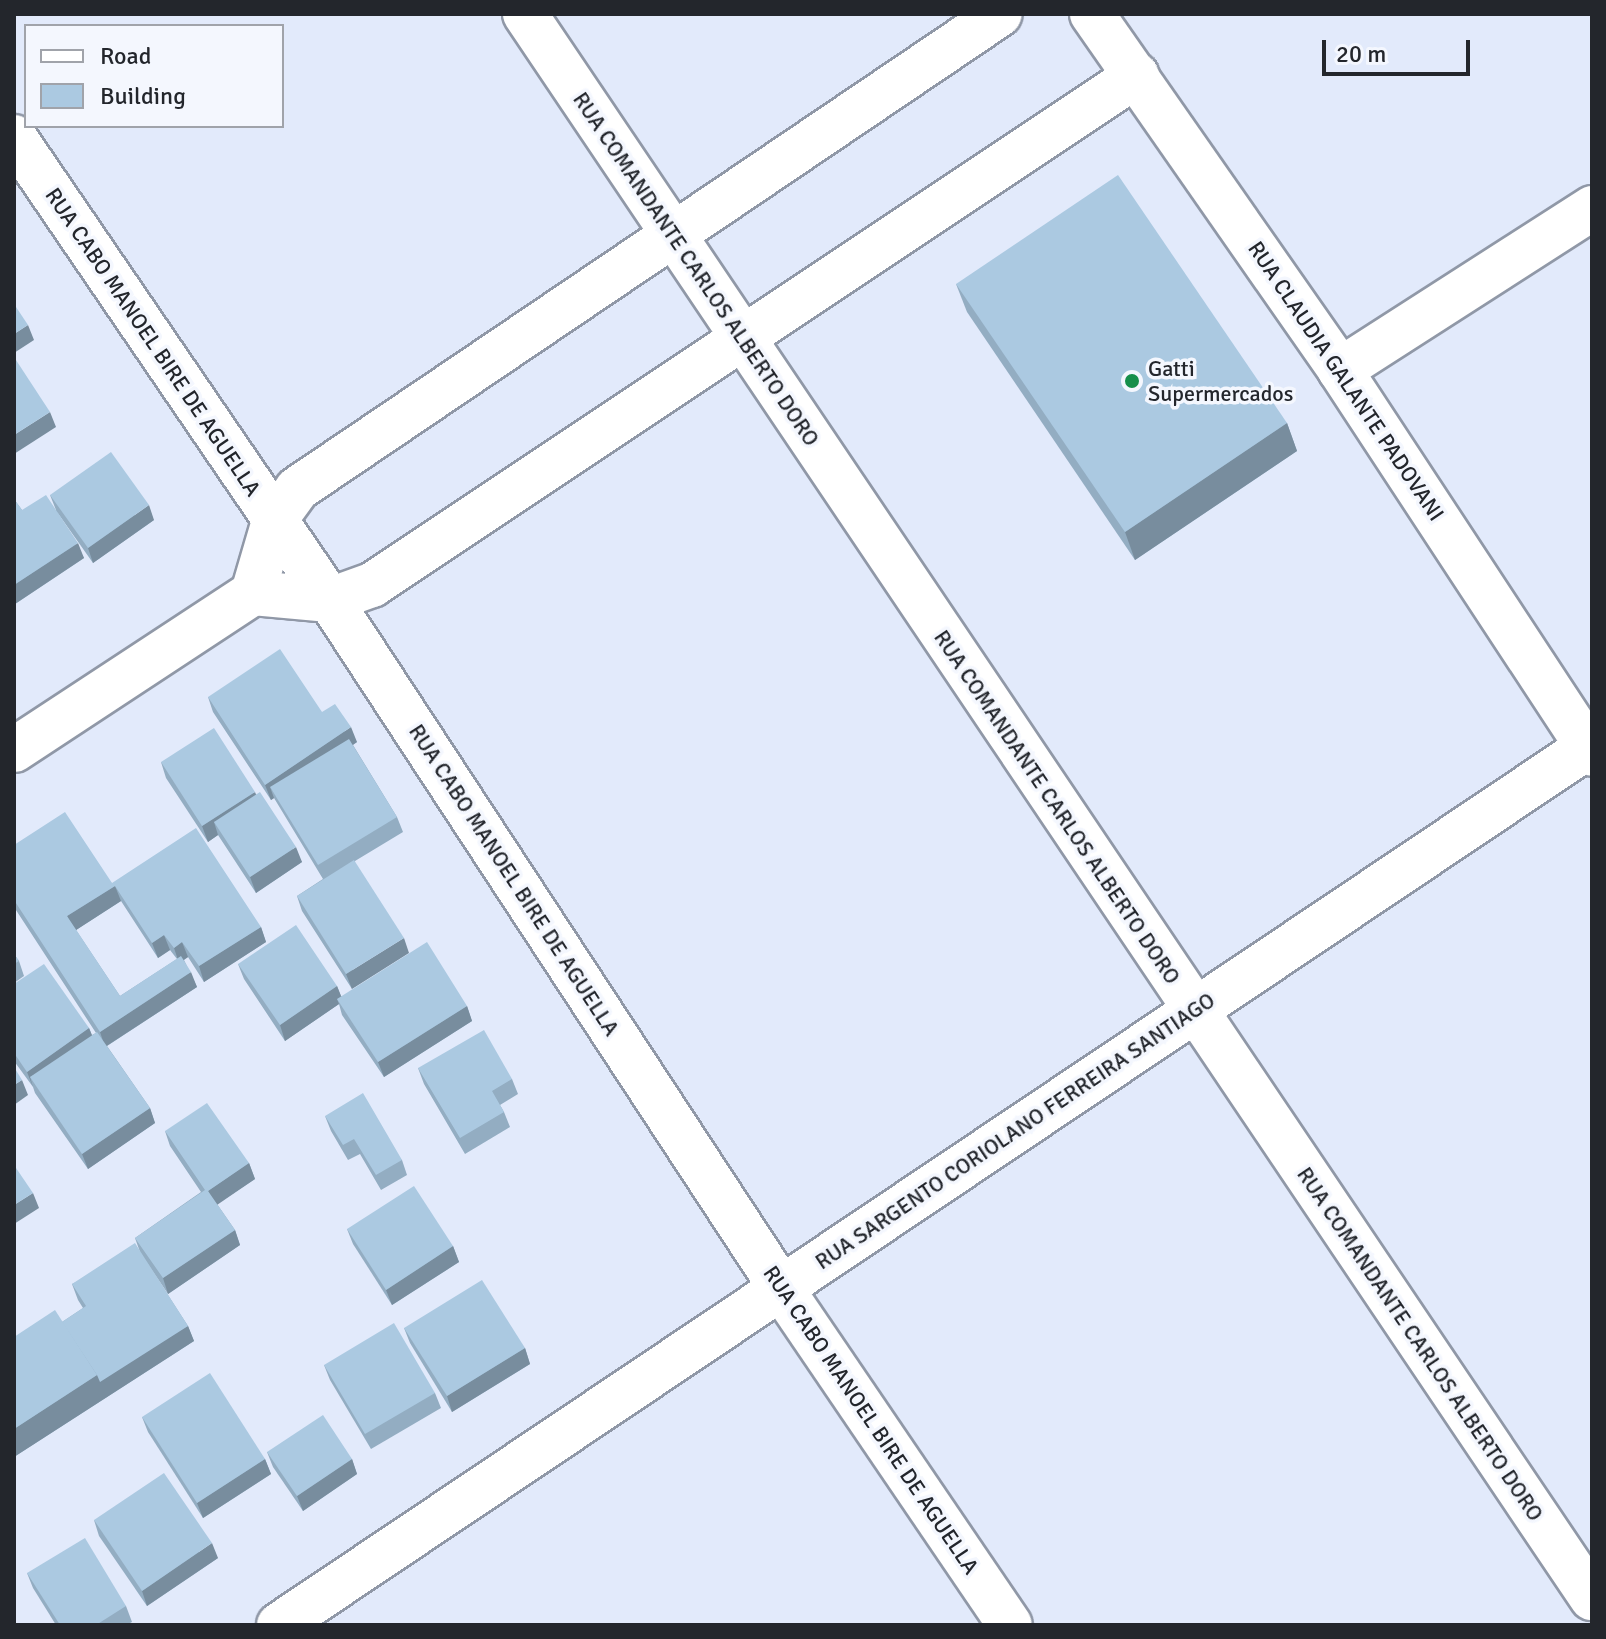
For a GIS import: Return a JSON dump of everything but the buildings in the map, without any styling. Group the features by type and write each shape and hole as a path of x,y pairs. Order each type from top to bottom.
{"street":[{"name":"RUA COMANDANTE CARLOS ALBERTO DORO","path":"525,14 1592,1598"},
{"path":"253,593 274,521 297,489 1000,14"},
{"name":"RUA CLAUDIA GALANTE PADOVANI","path":"1092,14 1340,370 1590,748"},
{"path":"14,750 253,593 330,600 372,585 1137,75"},
{"name":"RUA CABO MANOEL BIRE DE AGUELLA","path":"14,137 330,600 781,1288 1010,1625"},
{"path":"1340,370 1592,208"},
{"name":"RUA SARGENTO CORIOLANO FERREIRA SANTIAGO","path":"279,1625 1194,1010 1590,748"}],"place":[{"name":"Gatti Supermercados","path":"1132,381"}]}
